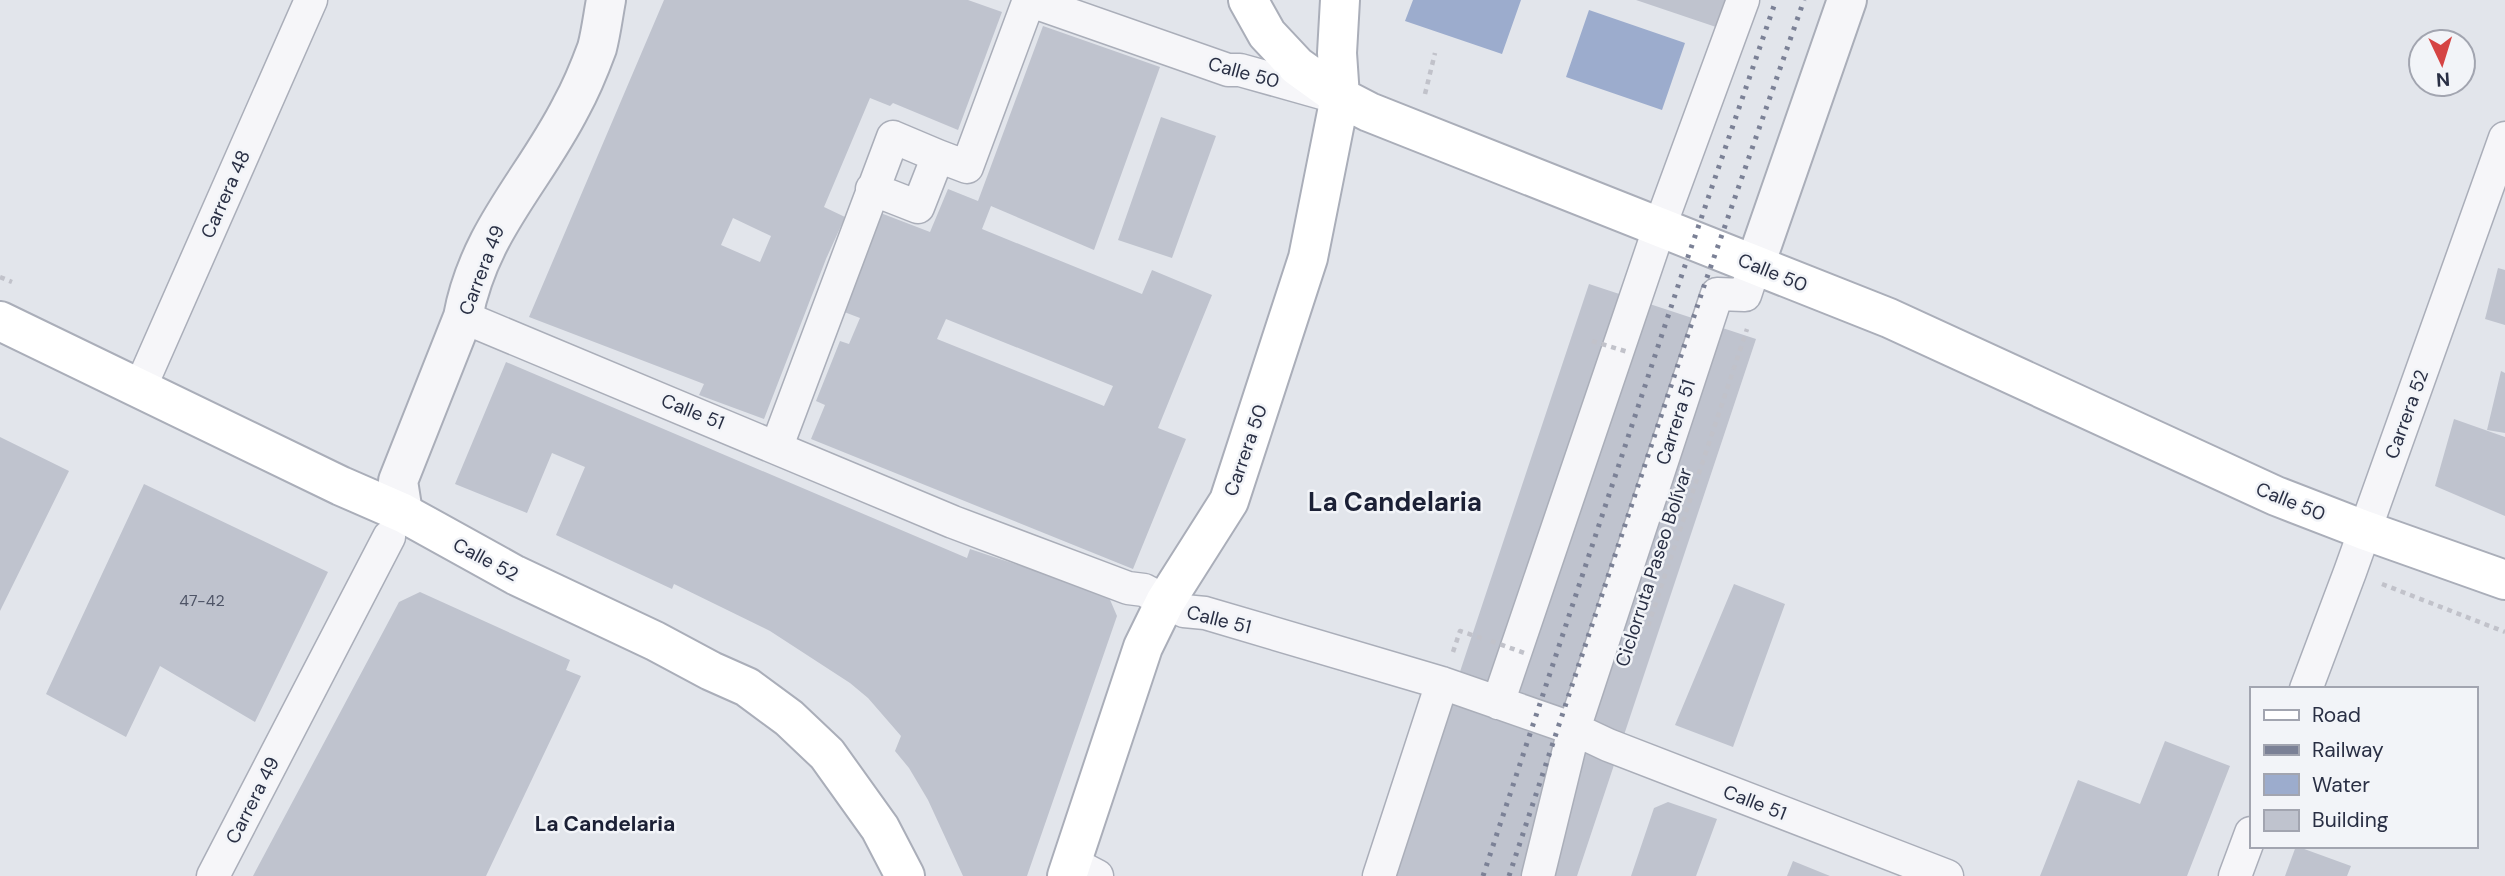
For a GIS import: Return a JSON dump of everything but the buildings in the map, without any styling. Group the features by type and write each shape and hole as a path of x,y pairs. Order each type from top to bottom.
{"main road":[{"path":"1248,0 1267,34 1297,66 1340,97"},
{"name":"Carrera 50","path":"1079,872 1143,647 1165,602 1229,501 1308,257 1340,97 1337,54 1340,0"},
{"name":"Calle 50","path":"1340,97 1369,112 1889,318 2276,496 2505,580"},
{"name":"Calle 52","path":"0,321 341,486 396,525 515,575 674,650 757,695 789,718 827,754 880,828 905,876"}],"street":[{"name":"Carrera 48","path":"140,388 311,0"},
{"name":"Carrera 49","path":"213,876 396,525 398,481 463,317 467,295 490,238 571,107 597,47 606,0"},
{"name":"Calle 50","path":"1028,0 1228,70 1240,70 1340,97"},
{"path":"776,446 893,137 967,167 1028,0"},
{"path":"1498,704 1660,226 1743,0"},
{"name":"Carrera 51","path":"1538,876 1574,729 1717,293 1745,295 1771,272 1847,0"},
{"name":"Carrera 52","path":"2307,687 2505,138"},
{"path":"872,189 918,206 939,156"},
{"name":"Calle 51","path":"463,317 953,522 1128,588 1143,590 1184,611 1205,613 1442,683 1574,729 1608,745 1947,876"},
{"path":"1379,876 1442,683"},
{"path":"2235,876 2250,836"}],"path":[{"name":"Ciclorruta Paseo Bolívar","path":"1647,628 1750,320 1768,304 1771,272"},
{"path":"1592,341 1628,352"},
{"path":"1491,641 1527,654"}],"water":[{"path":"1413,0 1521,0 1502,54 1405,21"},
{"path":"1589,10 1685,43 1662,110 1566,77"}],"railway":[{"path":"1483,876 1678,286 1776,0"},
{"path":"1509,876 1704,286 1804,0"}],"district":[{"name":"La Candelaria","path":"1395,502"},
{"name":"La Candelaria","path":"605,824"}]}
